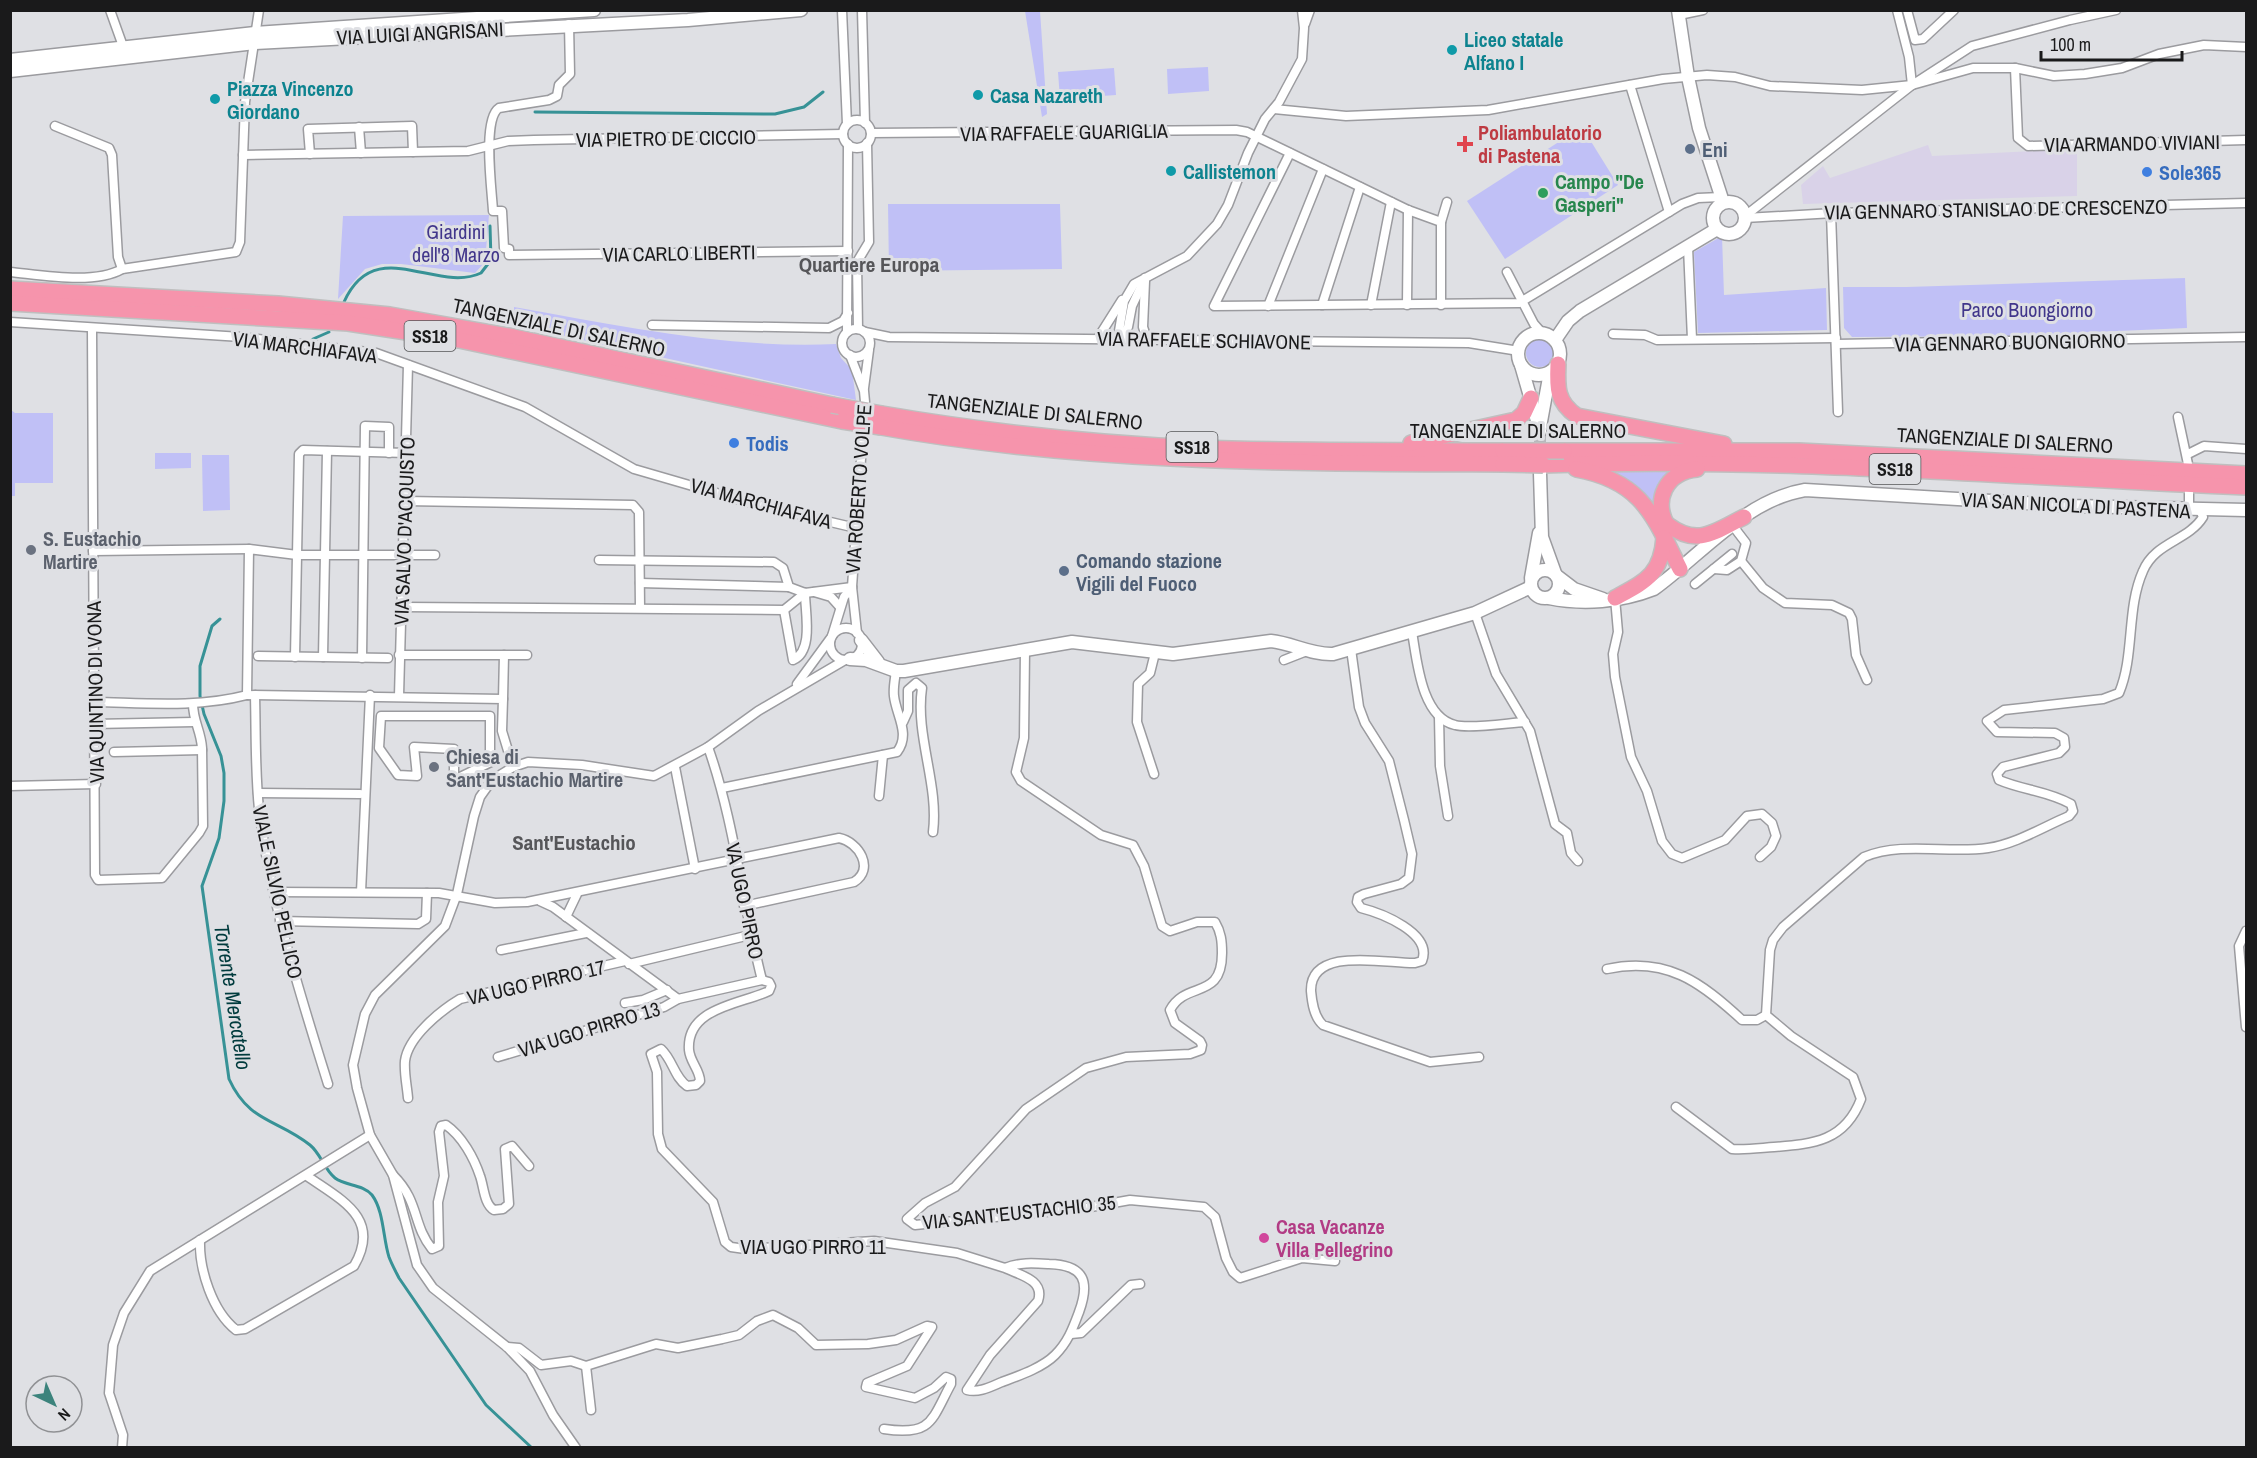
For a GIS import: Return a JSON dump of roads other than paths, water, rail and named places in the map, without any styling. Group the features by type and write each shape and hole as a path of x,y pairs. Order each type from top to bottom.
{"highway":[{"name":"TANGENZIALE DI SALERNO","path":"10,289 278,304 390,315 514,337 832,405 881,420 988,444 1152,459 1263,463 1503,458 1564,451 1747,451 1951,458 2247,474"},
{"name":"TANGENZIALE DI SALERNO","path":"10,303 348,323 459,340 842,421 881,420 1122,444 1503,458 1542,469 1758,464 1906,469 2247,487"},
{"path":"1554,368 1561,401 1577,416 1721,443 1747,451"},
{"path":"1343,451 1418,442 1500,425 1521,417 1531,398"},
{"path":"1610,599 1652,576 1661,559 1666,532 1661,495 1669,481 1685,470 1758,464"},
{"path":"1542,469 1600,475 1620,482 1644,505 1666,532 1683,567"},
{"path":"1666,532 1702,537 1739,521"}],"street":[{"path":"110,10 124,49"},
{"path":"10,272 61,277 104,275 122,269 236,252 239,247 245,102 259,10"},
{"name":"VIA LUIGI ANGRISANI","path":"10,60 594,10"},
{"name":"VIA LUIGI ANGRISANI","path":"10,71 255,38 569,24 685,15 801,10"},
{"path":"842,10 847,124 843,134 848,144 848,313 844,350 850,355 860,356 869,348 868,337 862,331 857,262 869,242 867,143 871,133 865,123 862,10"},
{"path":"1098,338 1130,290 1146,278 1187,256 1217,225 1228,205 1257,136 1302,59 1304,28 1302,10"},
{"path":"1304,28 1310,10"},
{"path":"1703,10 1679,13 1688,76 1699,128 1722,200"},
{"path":"1897,10 1909,57 1912,85"},
{"path":"1907,10 1915,40 1923,39 1954,10"},
{"path":"1722,200 1713,212 1713,221 1717,229 1725,233 1734,233 1742,227 1745,217 1772,195 1912,85 1945,62 1979,44 2116,10"},
{"path":"489,145 495,110 552,99 559,85 570,74 569,24"},
{"path":"1274,109 1346,116 1488,110 1688,76 1726,76 1770,86 1837,91 1912,85 1954,72 1995,67 2015,68 2054,76 2085,74 2122,68 2159,54 2204,45 2247,47"},
{"name":"VIA ARMANDO VIVIANI","path":"2015,68 2018,138 2028,146 2247,140"},
{"path":"1630,86 1669,212"},
{"path":"847,124 855,120 865,123"},
{"path":"55,126 109,148 112,155 118,257 122,269"},
{"path":"310,154 308,129 359,127 412,126 413,152"},
{"path":"359,127 361,153"},
{"name":"VIA RAFFAELE GUARIGLIA","path":"871,133 1236,130 1257,136 1425,218 1439,221"},
{"name":"VIA PIETRO DE CICCIO","path":"243,155 468,151 489,145 534,140 843,134"},
{"path":"848,144 856,147 867,143"},
{"name":"VIA CARLO LIBERTI","path":"489,145 493,211 502,211 504,248 509,249 510,255 848,251"},
{"path":"1290,153 1214,306 1441,305 1523,301 1691,200 1722,200 1737,204 1745,217"},
{"path":"1268,306 1323,169"},
{"path":"1322,305 1360,187"},
{"path":"1772,195 1770,205 1773,211 1784,215"},
{"path":"1371,305 1391,202"},
{"path":"1441,305 1439,221 1447,202"},
{"name":"VIA GENNARO STANISLAO DE CRESCENZO","path":"1745,217 2247,203"},
{"path":"1407,305 1408,210"},
{"path":"1832,213 1839,412"},
{"path":"1555,340 1568,321 1580,311 1717,229"},
{"path":"1688,247 1692,339"},
{"path":"1507,272 1534,324 1542,333 1555,340 1560,351 1540,431 1520,357 1526,338 1542,333"},
{"path":"1120,337 1128,327 1132,306 1146,278"},
{"path":"1146,278 1143,327 1147,339"},
{"path":"1120,337 1124,301 1130,290"},
{"path":"829,328 843,321 848,313"},
{"name":"VIA MARCHIAFAVA","path":"10,322 242,337 376,353 525,406 634,469 647,474 690,484 758,505 856,528"},
{"path":"652,325 829,328 845,336 862,331"},
{"name":"VIA QUINTINO DI VONA","path":"92,329 95,875 98,880 153,880 164,877 203,826 202,750"},
{"name":"VIA RAFFAELE SCHIAVONE","path":"862,331 889,337 1120,337 1469,343 1520,357"},
{"name":"VIA GENNARO BUONGIORNO","path":"1613,334 1646,335 1657,340 1836,342 2247,337"},
{"name":"VIA RAFFAELE SCHIAVONE","path":"869,348 889,337"},
{"name":"VIA ROBERTO VOLPE","path":"859,637 852,587 864,432 864,391 869,348"},
{"name":"VIA ROBERTO VOLPE","path":"850,355 864,391"},
{"path":"1520,357 1534,374 1554,368"},
{"name":"VIA SALVO D'ACQUISTO","path":"399,696 408,365"},
{"path":"2178,417 2182,443 2188,459 2204,446 2247,448"},
{"path":"362,658 365,426 389,427 389,453"},
{"path":"295,657 299,454 303,450 406,453"},
{"path":"323,657 327,451"},
{"path":"1531,585 1541,526 1542,469"},
{"name":"VIA SAN NICOLA DI PASTENA","path":"1507,600 1544,598 1574,603 1634,596 1654,589 1739,521 1780,496 1805,490 2194,510 2203,517 2195,530 2156,550 2143,571 2127,655 2127,675 2119,693 2103,699 2004,710 1987,721 1997,732 2055,733 2064,738 2065,747 2059,753 2003,767 1997,774 1999,780 2008,784 2059,797 2071,804 2073,811 2069,816 2004,844 1986,848 1896,850 1876,852 1864,857 1783,927 1773,940 1766,1015"},
{"path":"2188,492 2194,510 2247,510"},
{"path":"405,501 633,505 639,512 640,608"},
{"path":"1714,569 1727,570 1741,561 1746,543 1739,521"},
{"path":"1531,585 1544,598 1559,588 1544,544 1541,526"},
{"path":"93,551 249,549 297,555 435,555"},
{"name":"VIALE SILVIO PELLICO","path":"249,549 251,694 258,793 274,892 291,968 328,1084"},
{"path":"1695,584 1732,554"},
{"path":"600,560 774,562 783,568 789,587"},
{"path":"1741,561 1763,588 1785,603 1832,605 1849,613 1852,619 1856,655 1868,680"},
{"path":"831,638 834,654 847,659 866,660 896,671 1072,642 1088,642 1155,653 1186,653 1270,641 1326,654 1351,649 1475,613 1507,600 1531,585 1538,572 1546,570 1556,575"},
{"name":"VIA SAN NICOLA DI PASTENA","path":"1556,575 1574,589 1610,599"},
{"path":"640,583 789,587 831,597 840,607"},
{"path":"402,607 784,610 810,592 852,587"},
{"name":"VIA ROBERTO VOLPE","path":"831,638 840,607 852,587"},
{"path":"784,610 793,660 800,656 806,643 810,592"},
{"path":"1610,599 1618,632 1613,654 1618,699 1631,757 1644,784 1662,841 1672,854 1682,858 1725,840 1747,816 1762,814 1772,823 1776,836 1771,847 1760,857"},
{"path":"1475,613 1496,674 1525,722 1554,824 1566,833 1570,853 1578,861"},
{"path":"793,689 831,638 844,628 859,637 881,665"},
{"path":"1412,632 1420,680 1425,695 1439,717 1455,725 1525,722"},
{"path":"529,1166 512,1146 505,1149 509,1204 503,1209 494,1210 489,1207 479,1173 469,1151 452,1129 446,1125 441,1126 439,1132 444,1176 438,1202 439,1246 432,1249 422,1237 415,1207 407,1190 393,1175 370,1135 363,1114 353,1065 365,1014 375,995 438,936 452,912 480,798 492,780 513,767 528,762 582,765 654,776 675,767 793,689 861,651 859,637"},
{"path":"1351,649 1359,707 1365,723 1389,761 1412,854 1409,878 1401,884 1364,894 1358,897 1357,902 1361,908 1376,912 1407,929 1422,944 1425,954 1422,961 1415,963 1349,959 1329,963 1320,970 1311,989 1315,1015 1323,1025 1412,1058 1439,1063 1479,1057"},
{"name":"VIA SANT'EUSTACHIO 35","path":"1025,650 1024,738 1016,772 1021,781 1101,835 1133,845 1144,866 1162,926 1170,931 1197,922 1215,922 1222,939 1221,972 1216,981 1174,1002 1170,1010 1175,1023 1200,1041 1201,1050 1190,1054 1126,1057 1099,1062 1086,1068 1026,1109 955,1187 908,1216 910,1223 1085,1209 1130,1200 1178,1203 1204,1207 1215,1217 1226,1258 1233,1272 1240,1278 1302,1258 1335,1261"},
{"path":"1284,660 1307,651"},
{"path":"1154,774 1135,714 1138,684 1150,673 1155,653"},
{"path":"399,655 527,655"},
{"path":"504,655 502,731 513,767"},
{"path":"258,656 388,658"},
{"path":"896,671 893,692 896,709 903,722"},
{"path":"722,788 897,752 901,746 903,722 908,711 908,690 916,683 922,688 919,711 934,806 933,832"},
{"path":"95,702 193,704 220,702 251,694 503,699"},
{"path":"361,892 363,794 370,695"},
{"path":"114,752 202,750 201,735 194,722 193,704"},
{"path":"381,716 490,716 490,751 494,761 454,780 454,749 414,747 417,776 398,775 379,748 381,716"},
{"path":"1439,717 1440,766 1448,816"},
{"path":"94,724 194,722"},
{"name":"VA UGO PIRRO","path":"678,999 762,980 750,935 722,788 708,747"},
{"path":"879,796 883,755"},
{"path":"675,767 695,869"},
{"path":"10,786 96,784"},
{"path":"258,793 363,794"},
{"path":"274,892 457,894 495,903 539,901 839,838 854,844 864,865 860,878 854,882 744,906"},
{"path":"280,921 418,924 426,920 427,893"},
{"path":"566,917 577,894"},
{"path":"539,901 553,907 678,999"},
{"path":"2246,1027 2239,946 2247,931"},
{"path":"501,950 586,933"},
{"name":"VA UGO PIRRO 17","path":"408,1098 405,1069 410,1045 460,999 750,935"},
{"path":"1607,969 1631,964 1681,975 1703,986 1742,1020 1757,1020 1766,1015 1791,1036 1853,1077 1861,1099 1850,1122 1839,1132 1808,1144 1732,1149 1676,1107"},
{"name":"VIA UGO PIRRO 11","path":"762,980 770,982 769,991 712,1011 691,1034 689,1053 700,1075 700,1081 696,1085 687,1086 678,1080 667,1055 661,1049 651,1054 657,1072 658,1134 662,1149 713,1202 725,1242 737,1249 745,1249 874,1241 957,1252 1005,1268 1033,1282 1039,1287 1038,1301 990,1355 967,1390 975,1392 1017,1376 1053,1357 1071,1334 1086,1295 1083,1278 1077,1272 1059,1264 1017,1263 1005,1268"},
{"path":"625,1003 644,1000 667,990"},
{"name":"VIA UGO PIRRO 13","path":"498,1057 664,1007 678,999"},
{"path":"122,1448 123,1435 111,1404 109,1380 113,1345 124,1313 150,1271 316,1171 370,1135"},
{"path":"393,1175 412,1252 424,1278 507,1347 530,1371 553,1414 576,1448"},
{"path":"200,1240 203,1271 221,1312 236,1330 245,1329 354,1266 363,1251 364,1231 358,1217 350,1206 306,1176"},
{"path":"1071,1334 1082,1333 1131,1285 1140,1284"},
{"path":"507,1347 519,1348 541,1365 571,1361 586,1366 656,1344 678,1348 739,1335 758,1321 773,1315 798,1328 816,1345 868,1344 896,1340 927,1326 932,1327 907,1366 883,1374 867,1383 866,1387 915,1398 934,1388 946,1377 951,1378 951,1384 928,1424 917,1431 884,1429"},
{"path":"586,1366 591,1410"}],"waterway":[{"path":"535,112 775,114 804,107 823,92"},
{"path":"344,302 357,282 372,271 389,268 445,277 463,277 481,273 491,260 490,226"},
{"path":"313,339 329,332"},
{"name":"Torrente Mercatello","path":"220,619 212,626 200,666 200,696 204,714 221,756 224,773 224,801 219,838 202,886 229,1079 237,1093 255,1112 310,1145 335,1178 364,1189 372,1195 379,1209 389,1257 399,1278 486,1405 532,1448"}],"tunnel":[{"path":"1540,431 1540,460"}],"place":[{"name":"Liceo statale Alfano I","path":"1452,50"},
{"name":"Casa Nazareth","path":"978,95"},
{"name":"Piazza Vincenzo Giordano","path":"215,99"},
{"name":"Poliambulatorio di Pastena","path":"1465,144"},
{"name":"Eni","path":"1690,149"},
{"name":"Callistemon","path":"1171,171"},
{"name":"Sole365","path":"2147,172"},
{"name":"Campo \"De Gasperi\"","path":"1543,193"},
{"name":"Todis","path":"734,443"},
{"name":"S. Eustachio Martire","path":"31,550"},
{"name":"Comando stazione Vigili del Fuoco","path":"1064,571"},
{"name":"Chiesa di Sant'Eustachio Martire","path":"434,767"},
{"name":"Casa Vacanze Villa Pellegrino","path":"1264,1238"}],"district":[{"name":"Quartiere Europa","path":"869,264"},
{"name":"Sant'Eustachio","path":"574,842"}],"park label":[{"name":"Giardini dell'8 Marzo","path":"456,242"},
{"name":"Parco Buongiorno","path":"2027,309"}]}
